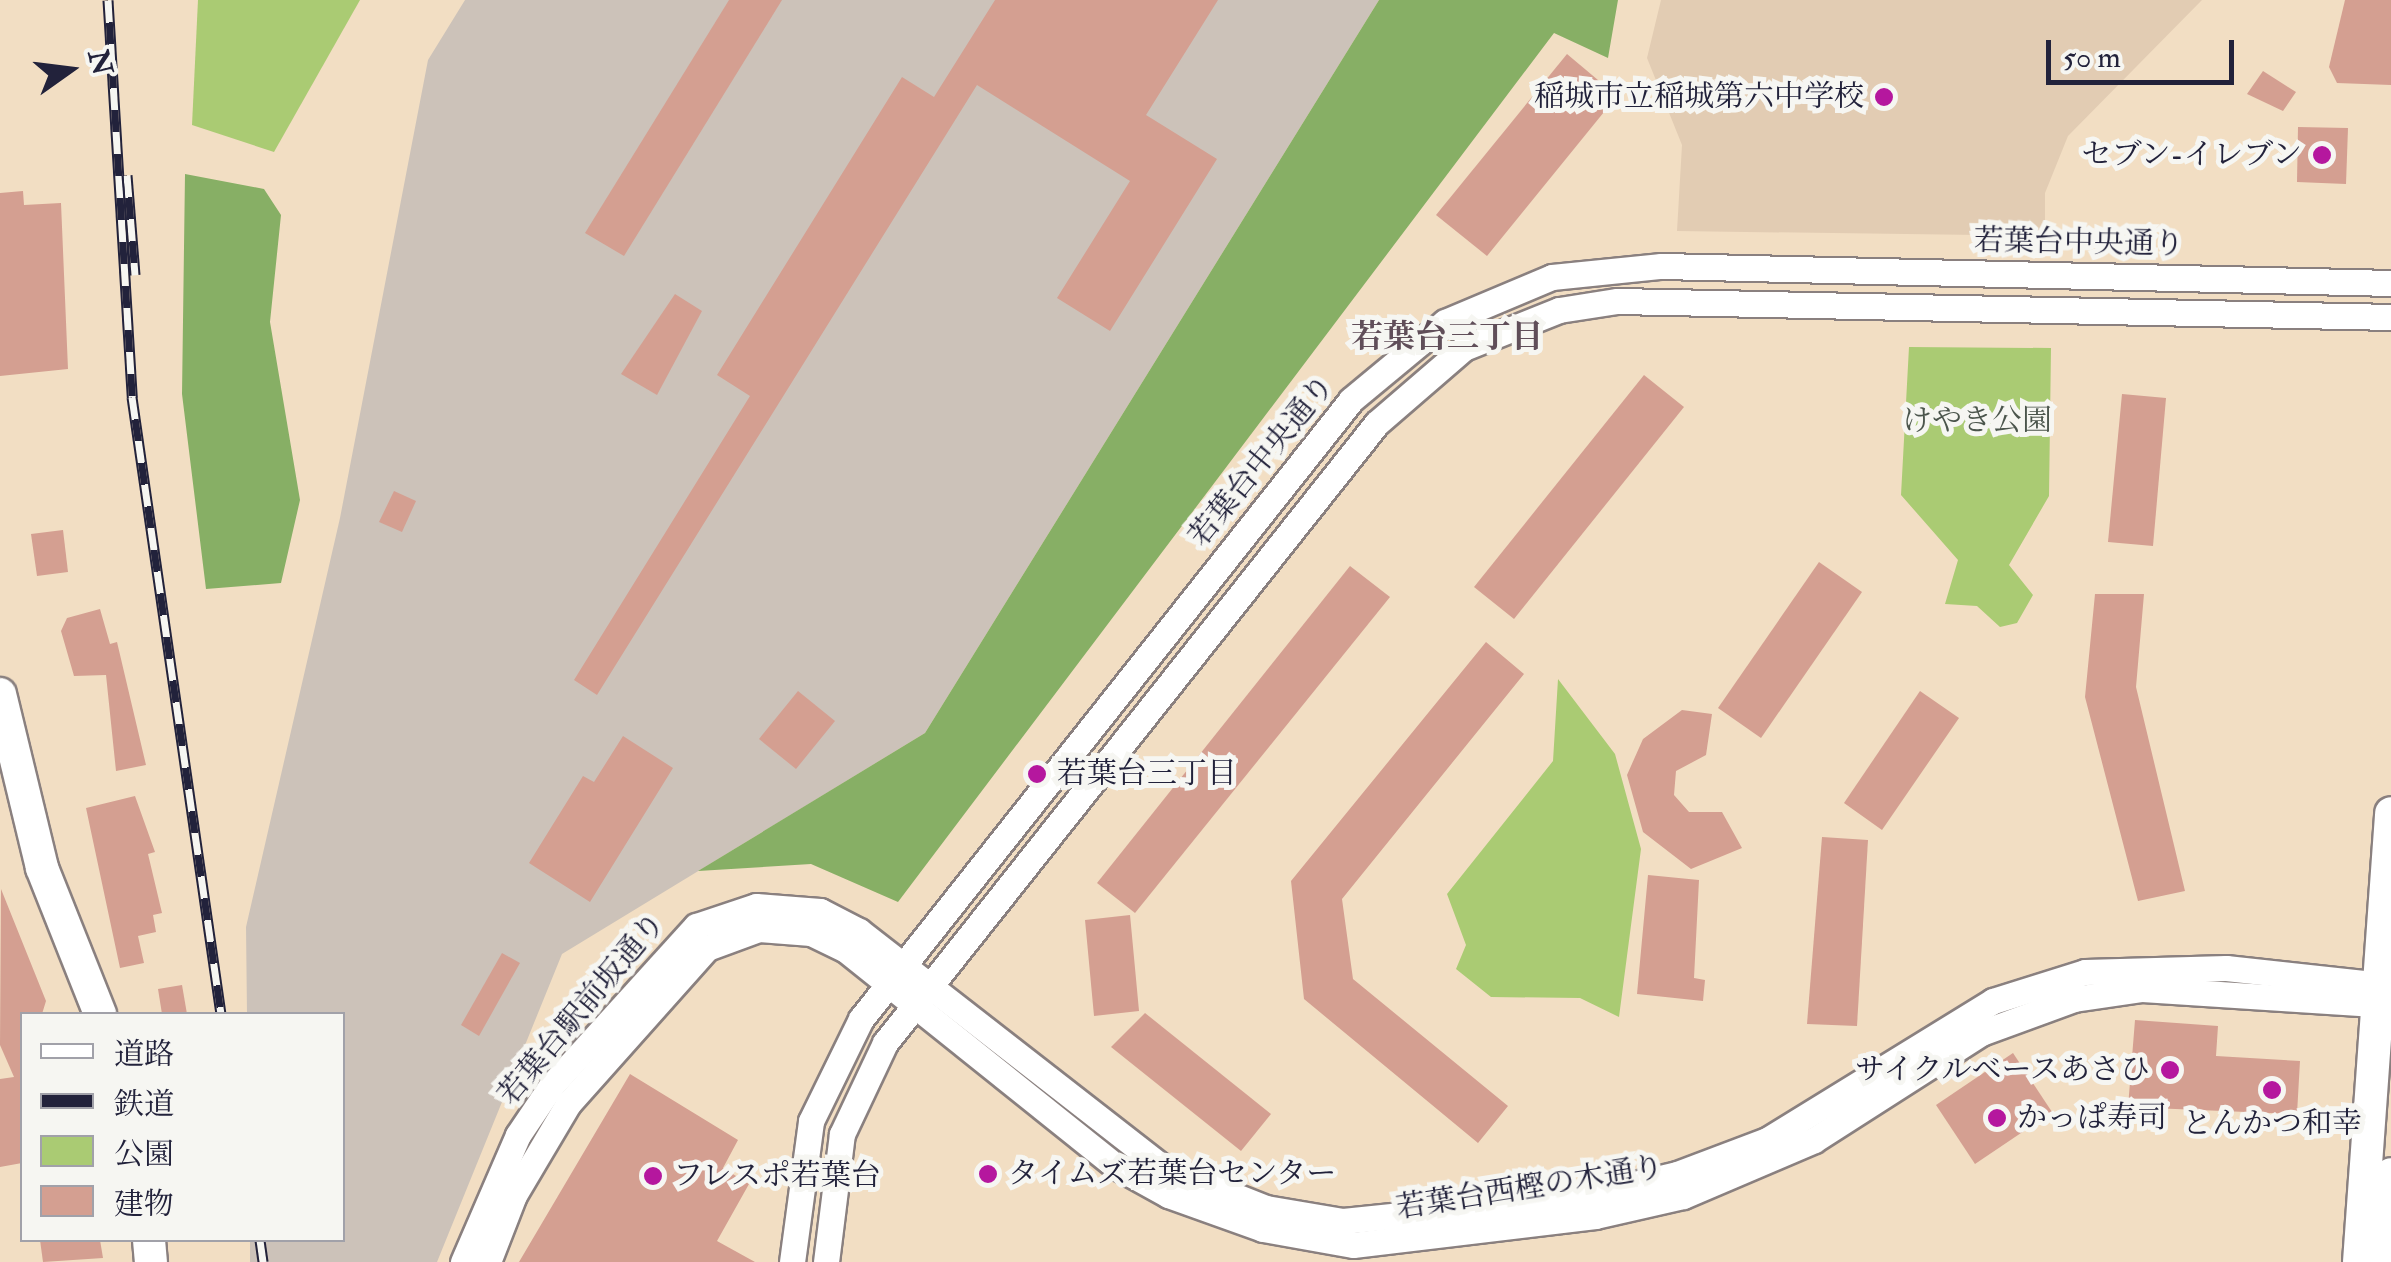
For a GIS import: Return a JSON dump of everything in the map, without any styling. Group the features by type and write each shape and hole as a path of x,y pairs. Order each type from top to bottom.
{"main road":[{"path":"0,694 42,868 99,1012"},
{"path":"2359,1262 2383,992 2391,813"},
{"path":"2384,1262 2391,1174"}],"street":[{"name":"若葉台中央通り","path":"792,1262 811,1121 894,973 1351,400 1423,336 1474,306 1552,277 1661,266 2391,284"},
{"path":"826,1262 842,1134 920,994 1377,423 1424,375 1509,326 1616,301 2391,317"},
{"name":"若葉台駅前坂通り","path":"464,1262 510,1152 551,1086 696,926 786,904 820,911 894,973"},
{"name":"若葉台駅前坂通り","path":"488,1262 514,1195 568,1104 707,948 785,928 894,973"},
{"name":"若葉台西樫の木通り","path":"894,973 1116,1166 1168,1196 1263,1228 1353,1245 1596,1216 1683,1196 1802,1147 1981,1033 2074,999 2142,989 2383,992"}],"shaded area":[{"path":"465,0 1379,0 925,733 562,954 437,1262 250,1262 250,1242 345,1242 345,1012 247,1012 246,927 340,518 428,60"},
{"name":"稲城市立稲城第六中学校","path":"1661,0 2202,0 2068,136 2045,193 2045,236 1677,231 1682,145 1647,58"}],"green space":[{"path":"198,0 360,0 274,152 192,125"},
{"path":"1379,0 1618,0 1608,58 1554,33 898,902 811,864 698,871 925,733"},
{"path":"185,174 264,189 281,215 270,322 300,500 281,583 206,589 182,394"},
{"name":"けやき公園","path":"1909,347 2051,348 2049,496 2009,565 2033,595 2017,623 2000,627 1977,606 1945,604 1958,560 1901,495"},
{"path":"1558,679 1615,754 1641,849 1619,1017 1580,998 1491,997 1456,969 1466,945 1447,894 1553,761"}],"building":[{"path":"729,0 782,0 624,256 585,233"},
{"path":"995,0 1218,0 1146,115 1217,159 1110,331 1057,298 1130,181 977,85 597,695 574,680 750,396 717,375 902,77 934,97"},
{"path":"2345,0 2391,0 2391,85 2337,83 2329,67"},
{"path":"1567,54 1617,96 1487,256 1436,215"},
{"path":"2263,71 2296,92 2283,111 2247,94"},
{"name":"セブン-イレブン","path":"2298,127 2348,128 2346,184 2297,182"},
{"path":"23,191 24,205 61,203 68,369 0,376 0,193"},
{"path":"675,294 702,311 657,395 621,374"},
{"path":"1644,375 1684,407 1514,619 1474,587"},
{"path":"2122,394 2166,398 2153,546 2108,542"},
{"path":"394,491 416,501 402,532 379,522"},
{"path":"63,530 68,572 37,576 31,534"},
{"path":"1819,562 1862,592 1761,738 1718,708"},
{"path":"1350,566 1390,597 1135,913 1097,883"},
{"path":"2095,594 2144,594 2136,687 2185,891 2138,901 2085,697"},
{"path":"100,609 110,644 117,642 146,765 116,771 106,675 74,676 61,631 67,618"},
{"path":"1486,642 1524,674 1342,899 1353,979 1508,1106 1478,1143 1304,999 1291,881"},
{"path":"798,691 835,721 796,769 759,739"},
{"path":"1920,691 1959,718 1882,830 1844,803"},
{"path":"1682,710 1712,714 1706,755 1676,771 1674,795 1689,812 1722,812 1742,848 1691,869 1643,832 1627,775 1643,739"},
{"path":"623,736 673,768 590,902 529,863 583,776 594,782"},
{"path":"135,796 155,852 148,854 162,913 153,915 156,932 138,936 144,963 120,968 86,808"},
{"path":"1822,837 1868,840 1857,1026 1807,1024"},
{"path":"1648,875 1699,880 1694,978 1705,980 1703,1001 1637,994"},
{"path":"1,889 46,1001 43,1012 20,1012 20,1163 0,1167 0,1079 14,1077 0,1045"},
{"path":"1130,915 1139,1011 1094,1016 1085,920"},
{"path":"502,953 520,963 479,1036 461,1025"},
{"path":"182,985 187,1012 162,1012 158,989"},
{"path":"1145,1013 1271,1114 1241,1151 1111,1047"},
{"path":"2135,1020 2218,1026 2216,1056 2300,1061 2297,1114 2128,1107"},
{"path":"2013,1053 2052,1112 1975,1164 1936,1105"},
{"name":"フレスポ若葉台","path":"630,1074 738,1140 723,1168 749,1184 717,1241 755,1262 519,1262"},
{"path":"40,1242 100,1242 103,1258 43,1262"}],"railway":[{"path":"108,0 132,397 221,1012"},
{"path":"127,175 135,275"},
{"path":"260,1242 263,1262"}],"place":[{"name":"稲城市立稲城第六中学校","path":"1884,97"},
{"name":"セブン-イレブン","path":"2322,155"},
{"name":"若葉台三丁目","path":"1037,774"},
{"name":"サイクルベースあさひ","path":"2170,1070"},
{"name":"とんかつ和幸","path":"2272,1090"},
{"name":"かっぱ寿司","path":"1997,1118"},
{"name":"タイムズ若葉台センター","path":"988,1174"},
{"name":"フレスポ若葉台","path":"653,1176"}],"district":[{"name":"若葉台三丁目","path":"1447,337"}]}
